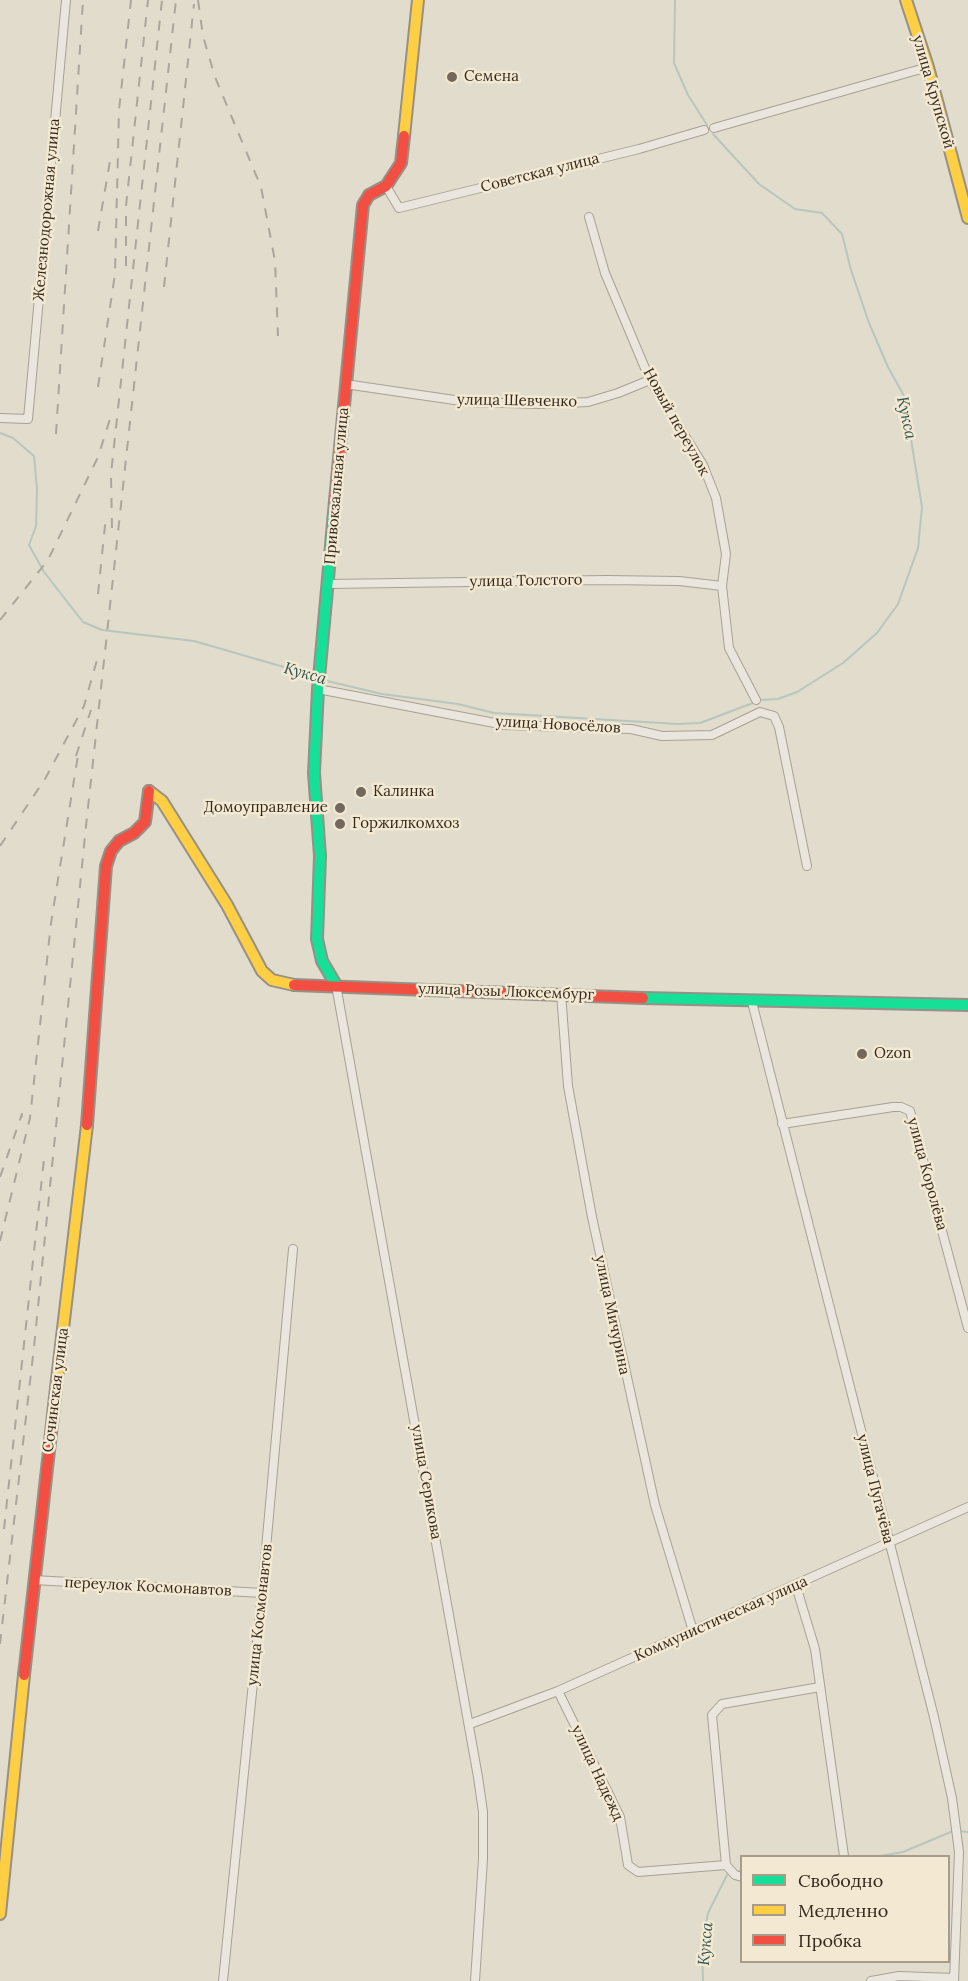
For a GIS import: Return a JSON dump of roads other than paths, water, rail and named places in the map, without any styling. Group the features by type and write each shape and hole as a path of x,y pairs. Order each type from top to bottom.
{"street":[{"name":"Железнодорожная улица","path":"0,418 28,419 66,0"},
{"name":"Привокзальная улица","path":"336,986 322,961 317,939 320,856 314,773 319,682 363,205 369,195 386,186 401,163 418,0"},
{"name":"улица Крупской","path":"906,0 928,67 968,218"},
{"path":"714,128 928,67"},
{"name":"Советская улица","path":"386,186 399,208 639,149 704,130"},
{"name":"Новый переулок","path":"589,217 605,273 650,380 703,465 716,498 726,555 722,586 729,648 756,700"},
{"name":"улица Шевченко","path":"345,384 468,402 541,404 588,402 650,380"},
{"name":"улица Толстого","path":"329,584 616,580 679,581 722,586"},
{"name":"улица Новосёлов","path":"319,682 505,724 631,729 662,736 712,735 760,712 774,716 779,727 807,866"},
{"name":"улица Розы Люксембург","path":"106,866 111,851 145,822 149,791 162,801 227,905 262,971 272,980 289,985 561,993 752,1002 968,1005"},
{"name":"Сочинская улица","path":"0,1914 34,1580 87,1124 106,866"},
{"name":"улица Серикова","path":"336,986 471,1724 483,1812 483,1859 475,1981"},
{"name":"улица Мичурина","path":"561,993 567,1086 596,1239 654,1504 693,1631"},
{"name":"улица Пугачёва","path":"752,1002 934,1717 952,1798 956,1838 964,1852 954,1979"},
{"name":"улица Королёва","path":"782,1124 893,1107 902,1107 910,1111 968,1328"},
{"name":"улица Космонавтов","path":"223,1981 262,1593 293,1249"},
{"name":"Коммунистическая улица","path":"471,1724 558,1691 968,1508"},
{"name":"переулок Космонавтов","path":"34,1580 262,1593"},
{"path":"796,1586 815,1649 844,1855"},
{"path":"740,1876 726,1865 712,1715 722,1704 820,1687"},
{"name":"улица Надежд","path":"558,1691 620,1817 628,1865 638,1872 726,1865"},
{"path":"871,1981 899,1976 954,1979"}],"waterway":[{"name":"Кукса","path":"675,0 674,63 688,95 707,125"},
{"name":"Кукса","path":"713,134 759,184 795,209 822,213 842,234 851,270 869,323 888,367 904,396 922,507 918,548 898,604 877,633 843,663 797,692 778,699 761,700"},
{"name":"Кукса","path":"0,433 13,438 34,456 37,489 36,526 29,545 44,572 83,622 102,630 194,641 315,676"},
{"name":"Кукса","path":"323,680 382,694 458,704 494,713 678,724 700,723 753,703"},
{"name":"Кукса","path":"886,1855 903,1852 953,1831"},
{"name":"Кукса","path":"959,1831 968,1832"},
{"name":"Кукса","path":"703,1981 702,1946 708,1913 727,1875"}],"railway":[{"path":"56,434 83,0"},
{"path":"98,387 115,274 119,110 131,0"},
{"path":"126,266 126,206 148,0"},
{"path":"112,528 111,474 162,0"},
{"path":"0,1644 34,1347 86,826 176,0"},
{"path":"198,0 203,36 215,77 261,187 275,261 278,336"},
{"path":"164,287 194,4"},
{"path":"98,231 111,155"},
{"path":"0,620 48,560 98,457 110,419"},
{"path":"98,594 106,516"},
{"path":"0,846 45,779 84,706 97,660"},
{"path":"76,756 91,710"},
{"path":"0,1241 30,1118 51,923 79,749"},
{"path":"0,1177 22,1114 21,1121"},
{"path":"4,1529 44,1159"}],"place":[{"name":"Семена","path":"452,77"},
{"name":"Калинка","path":"361,792"},
{"name":"Домоуправление","path":"340,808"},
{"name":"Горжилкомхоз","path":"340,824"},
{"name":"Ozon","path":"862,1054"}]}
